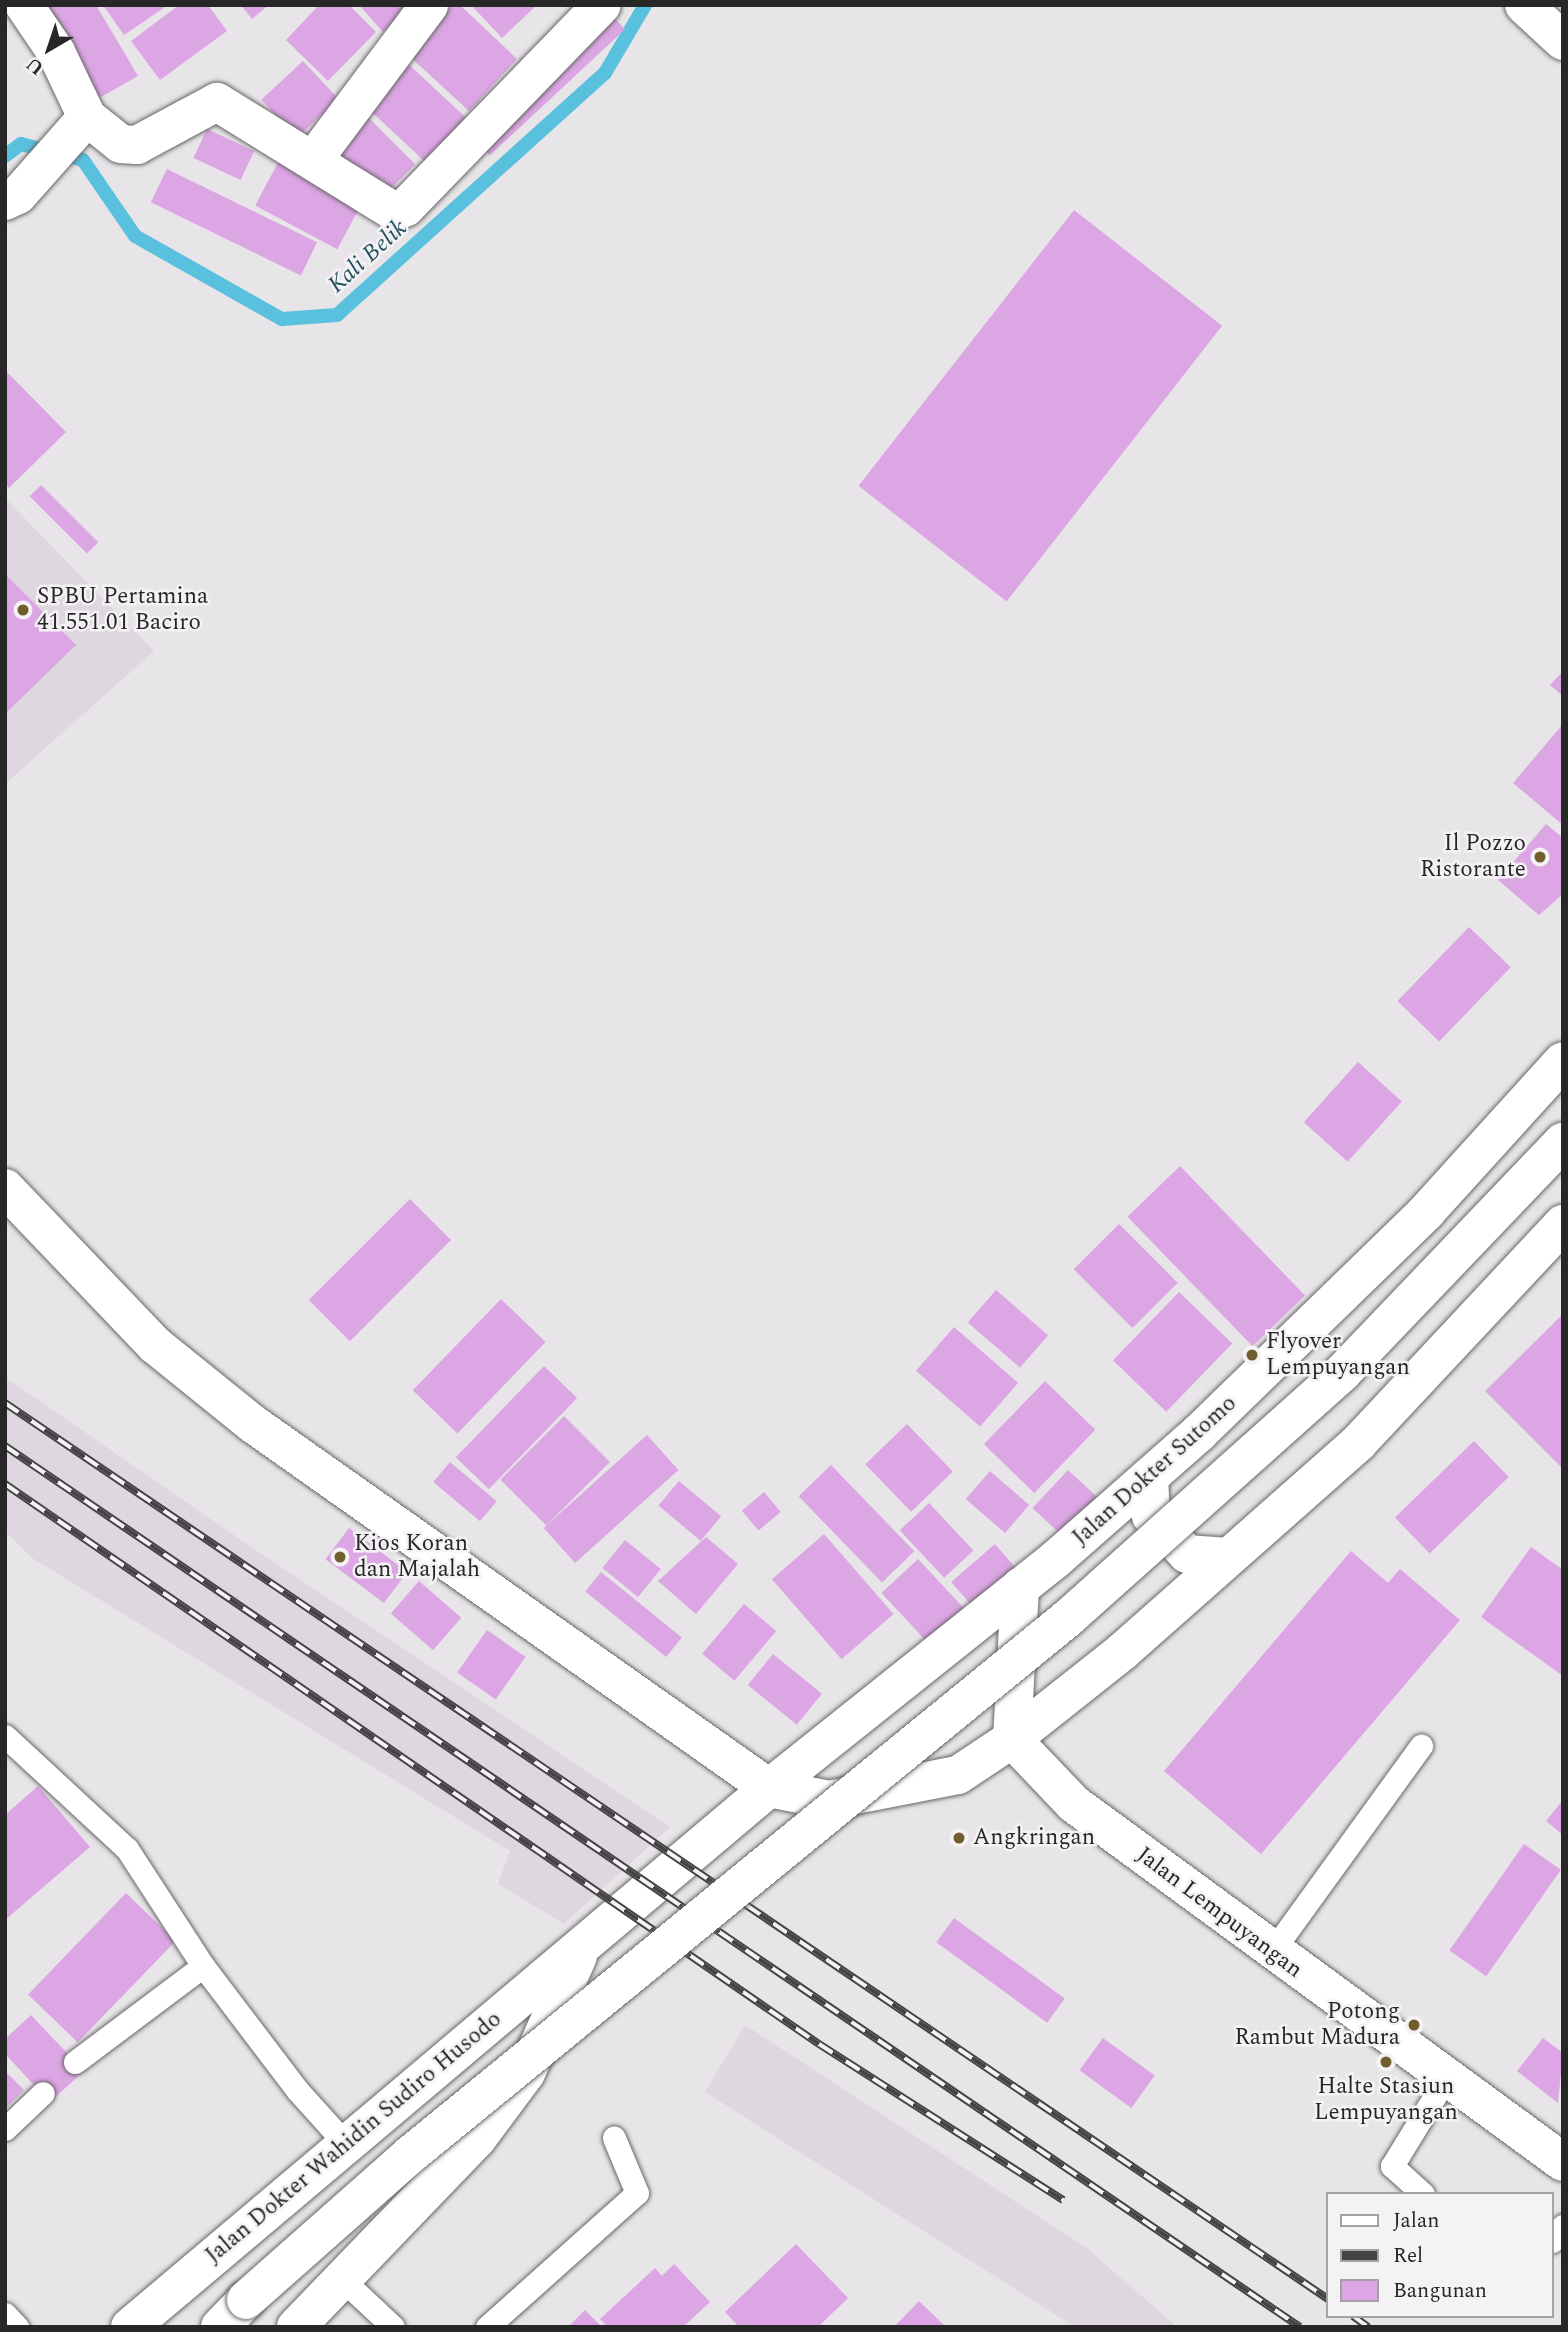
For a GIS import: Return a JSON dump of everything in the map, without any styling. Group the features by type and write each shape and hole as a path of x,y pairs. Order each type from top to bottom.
{"street":[{"path":"24,5 56,52 80,127 121,144 137,145 217,102 314,159 380,207 395,212 407,207 602,5"},
{"path":"314,159 429,5"},
{"path":"1524,5 1563,40"},
{"path":"12,198 80,127"},
{"name":"Jalan Dokter Sutomo","path":"769,1788 1020,1587 1149,1477 1363,1276 1563,1061"},
{"path":"220,2327 246,2300 411,2154 1068,1618 1342,1373 1563,1142"},
{"path":"6,1191 155,1345 253,1424 769,1788 829,1800 946,1777 1013,1739 1359,1442 1563,1224"},
{"path":"1149,1477 1151,1516 1187,1554 1228,1557"},
{"path":"1013,1739 1020,1587"},
{"name":"Jalan Lempuyangan","path":"1013,1739 1074,1804 1271,1953 1563,2162"},
{"name":"Jalan Dokter Wahidin Sudiro Husodo","path":"130,2327 343,2141 580,1951 769,1788"},
{"name":"Jalan Dokter Wahidin Sudiro Husodo","path":"296,2327 344,2281 477,2139 526,2073 580,1951"},
{"path":"421,2080 477,2139"}],"lane":[{"path":"5,1736 127,1849 203,1966 298,2091 343,2141"},
{"path":"1271,1953 1421,1746"},
{"path":"75,2062 203,1966"},
{"path":"1421,2192 1392,2166 1446,2078"},
{"path":"5,2129 43,2094"},
{"path":"486,2327 637,2193 614,2138"},
{"path":"344,2281 393,2327"},
{"path":"5,2314 17,2327"}],"shaded area":[{"name":"SPBU Pertamina 41.551.01 Baciro","path":"5,498 154,651 5,784"},
{"path":"5,1377 244,1542 670,1827 564,1924 498,1884 510,1851 32,1558 5,1531"},
{"path":"745,2025 1088,2249 1177,2327 1075,2327 705,2092"}],"building":[{"path":"44,5 96,5 138,76 99,98"},
{"path":"103,5 168,5 124,35"},
{"path":"179,5 208,5 227,31 160,80 131,41"},
{"path":"241,5 269,5 252,19"},
{"path":"319,5 349,5 376,32 328,81 286,40"},
{"path":"359,5 412,5 383,32"},
{"path":"453,5 460,5 517,59 469,111 407,54"},
{"path":"471,5 537,5 502,38"},
{"path":"608,11 625,29 490,155 473,137"},
{"path":"404,60 473,124 432,168 363,104"},
{"path":"303,61 338,99 297,138 261,100"},
{"path":"365,114 415,164 381,199 330,149"},
{"path":"207,129 254,151 241,180 193,158"},
{"path":"281,157 363,201 337,249 255,206"},
{"path":"167,169 317,242 301,275 151,202"},
{"path":"1074,210 1222,326 1007,602 859,486"},
{"path":"5,370 66,432 9,488 5,484"},
{"path":"41,485 98,542 87,554 30,496"},
{"name":"SPBU Pertamina 41.551.01 Baciro","path":"5,574 76,645 5,714"},
{"path":"1563,671 1563,696 1550,685"},
{"path":"1563,724 1563,825 1513,783"},
{"path":"1546,824 1563,838 1563,894 1539,915 1498,880"},
{"path":"1469,927 1511,967 1439,1041 1397,1001"},
{"path":"1358,1062 1402,1101 1348,1162 1304,1122"},
{"path":"1180,1166 1305,1295 1253,1346 1127,1217"},
{"path":"410,1199 451,1240 350,1341 309,1300"},
{"path":"1119,1224 1178,1283 1132,1328 1074,1269"},
{"path":"996,1290 1048,1335 1020,1368 968,1322"},
{"path":"1179,1292 1232,1343 1166,1412 1113,1360"},
{"path":"501,1299 546,1342 457,1433 413,1390"},
{"path":"1563,1314 1563,1469 1485,1391"},
{"path":"954,1327 1018,1383 980,1427 916,1371"},
{"path":"544,1366 577,1398 489,1489 456,1457"},
{"path":"1045,1381 1095,1430 1034,1493 984,1444"},
{"path":"564,1416 610,1462 546,1526 500,1480"},
{"path":"907,1424 953,1471 911,1512 865,1464"},
{"path":"647,1435 678,1470 575,1563 544,1528"},
{"path":"1474,1441 1509,1477 1430,1553 1395,1517"},
{"path":"450,1462 497,1501 480,1521 433,1482"},
{"path":"831,1465 914,1551 882,1583 799,1496"},
{"path":"1068,1470 1102,1502 1067,1540 1033,1508"},
{"path":"990,1471 1029,1505 1005,1533 966,1499"},
{"path":"679,1481 721,1516 701,1541 658,1506"},
{"path":"764,1492 781,1512 758,1531 742,1511"},
{"path":"929,1503 973,1551 944,1578 900,1530"},
{"path":"349,1528 407,1572 384,1603 326,1559"},
{"path":"824,1534 894,1614 841,1659 772,1579"},
{"path":"706,1537 738,1564 696,1614 658,1581"},
{"path":"625,1540 661,1569 638,1597 602,1568"},
{"path":"995,1544 1016,1568 972,1606 951,1582"},
{"path":"1531,1547 1563,1570 1563,1676 1481,1617"},
{"path":"1351,1551 1388,1583 1400,1569 1460,1620 1261,1854 1164,1771"},
{"path":"918,1559 964,1608 927,1642 881,1593"},
{"path":"601,1572 682,1637 666,1657 585,1591"},
{"path":"419,1581 461,1618 433,1650 391,1613"},
{"path":"744,1604 776,1631 734,1681 702,1654"},
{"path":"487,1630 526,1657 496,1700 457,1673"},
{"path":"773,1654 822,1694 797,1725 748,1685"},
{"path":"38,1786 90,1847 5,1920 5,1815"},
{"path":"1563,1800 1563,1835 1546,1821"},
{"path":"1524,1844 1561,1870 1486,1976 1449,1950"},
{"path":"126,1893 176,1941 78,2042 28,1994"},
{"path":"954,1918 1065,1999 1047,2023 936,1942"},
{"path":"31,2015 84,2071 50,2102 5,2054 5,2039"},
{"path":"1103,2038 1155,2076 1131,2108 1079,2070"},
{"path":"1543,2038 1563,2053 1558,2103 1517,2071"},
{"path":"5,2071 24,2090 5,2109"},
{"path":"796,2244 848,2298 818,2327 739,2327 725,2312"},
{"path":"674,2264 710,2302 683,2327 608,2327 600,2319 655,2268 662,2276"},
{"path":"919,2301 946,2327 894,2327"},
{"path":"585,2310 602,2327 568,2327"}],"waterway":[{"name":"Kali Belik","path":"5,156 21,144 83,160 135,236 282,319 337,315 605,73 645,5"}],"railway":[{"path":"5,1403 1326,2298"},
{"path":"5,1446 1300,2327"},
{"path":"5,1484 819,2044 1063,2200"},
{"path":"1356,2318 1368,2327"}],"place":[{"name":"SPBU Pertamina 41.551.01 Baciro","path":"23,610"},
{"name":"Il Pozzo Ristorante","path":"1540,857"},
{"name":"Flyover Lempuyangan","path":"1252,1355"},
{"name":"Kios Koran dan Majalah","path":"340,1557"},
{"name":"Angkringan","path":"959,1838"},
{"name":"Potong Rambut Madura","path":"1414,2025"},
{"name":"Halte Stasiun Lempuyangan","path":"1386,2062"}]}
